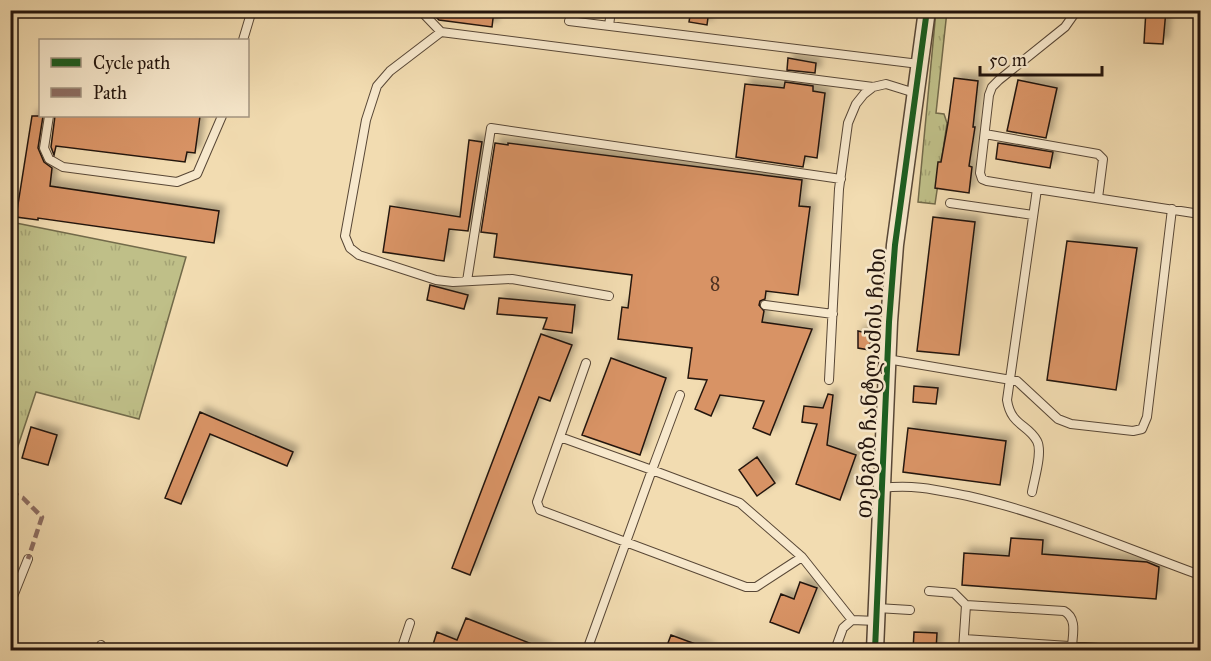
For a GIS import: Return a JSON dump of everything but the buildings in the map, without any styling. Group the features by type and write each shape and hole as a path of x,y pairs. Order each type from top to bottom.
{"street":[{"name":"თენგიზ ჩანტლაძის ჩიხი","path":"875,651 887,359 895,245 927,10"}],"lane":[{"path":"243,39 252,10"},
{"path":"420,10 441,32 873,87 886,84 915,93"},
{"path":"609,26 611,10"},
{"path":"1077,10 1065,27 992,87 980,173 982,179 1200,214"},
{"path":"569,21 919,64"},
{"path":"441,32 390,71 377,86 366,120 345,236 350,248 359,255 436,280 453,282 512,279 609,296"},
{"path":"829,380 841,179 848,123 856,104 873,87"},
{"path":"49,117 45,148 50,159 63,167 177,182 198,174 222,117"},
{"path":"468,281 491,128 841,179"},
{"path":"985,134 1098,154 1103,159 1098,198"},
{"path":"1032,492 1039,451 1037,440 1013,417 1007,400 1012,379 1037,189"},
{"path":"950,203 1034,215"},
{"path":"887,359 1012,379 1058,419 1071,424 1133,431 1142,429 1147,417 1172,209"},
{"path":"765,305 832,314"},
{"path":"586,363 537,502 540,510 746,587 756,587 802,557"},
{"path":"587,651 680,395"},
{"path":"560,438 740,503 802,557 852,620"},
{"path":"882,488 903,485 920,486 994,502 1045,516 1197,574"},
{"path":"10,604 28,559"},
{"path":"929,591 954,593 966,605 1064,611 1070,614 1073,620 1072,646"},
{"path":"963,651 966,605"},
{"path":"835,651 843,628 852,620 910,610"},
{"path":"401,651 410,623"},
{"path":"964,639 1130,651"}],"green space":[{"path":"936,11 947,11 936,113 944,114 947,123 935,204 918,202"},
{"path":"11,137 16,139 11,195"},
{"path":"11,222 186,257 139,419 36,392 11,467"}],"marked path":[{"path":"10,492 23,498 42,517 28,559"}],"cycle path":[{"path":"875,650 889,322 895,245 927,10"}]}
